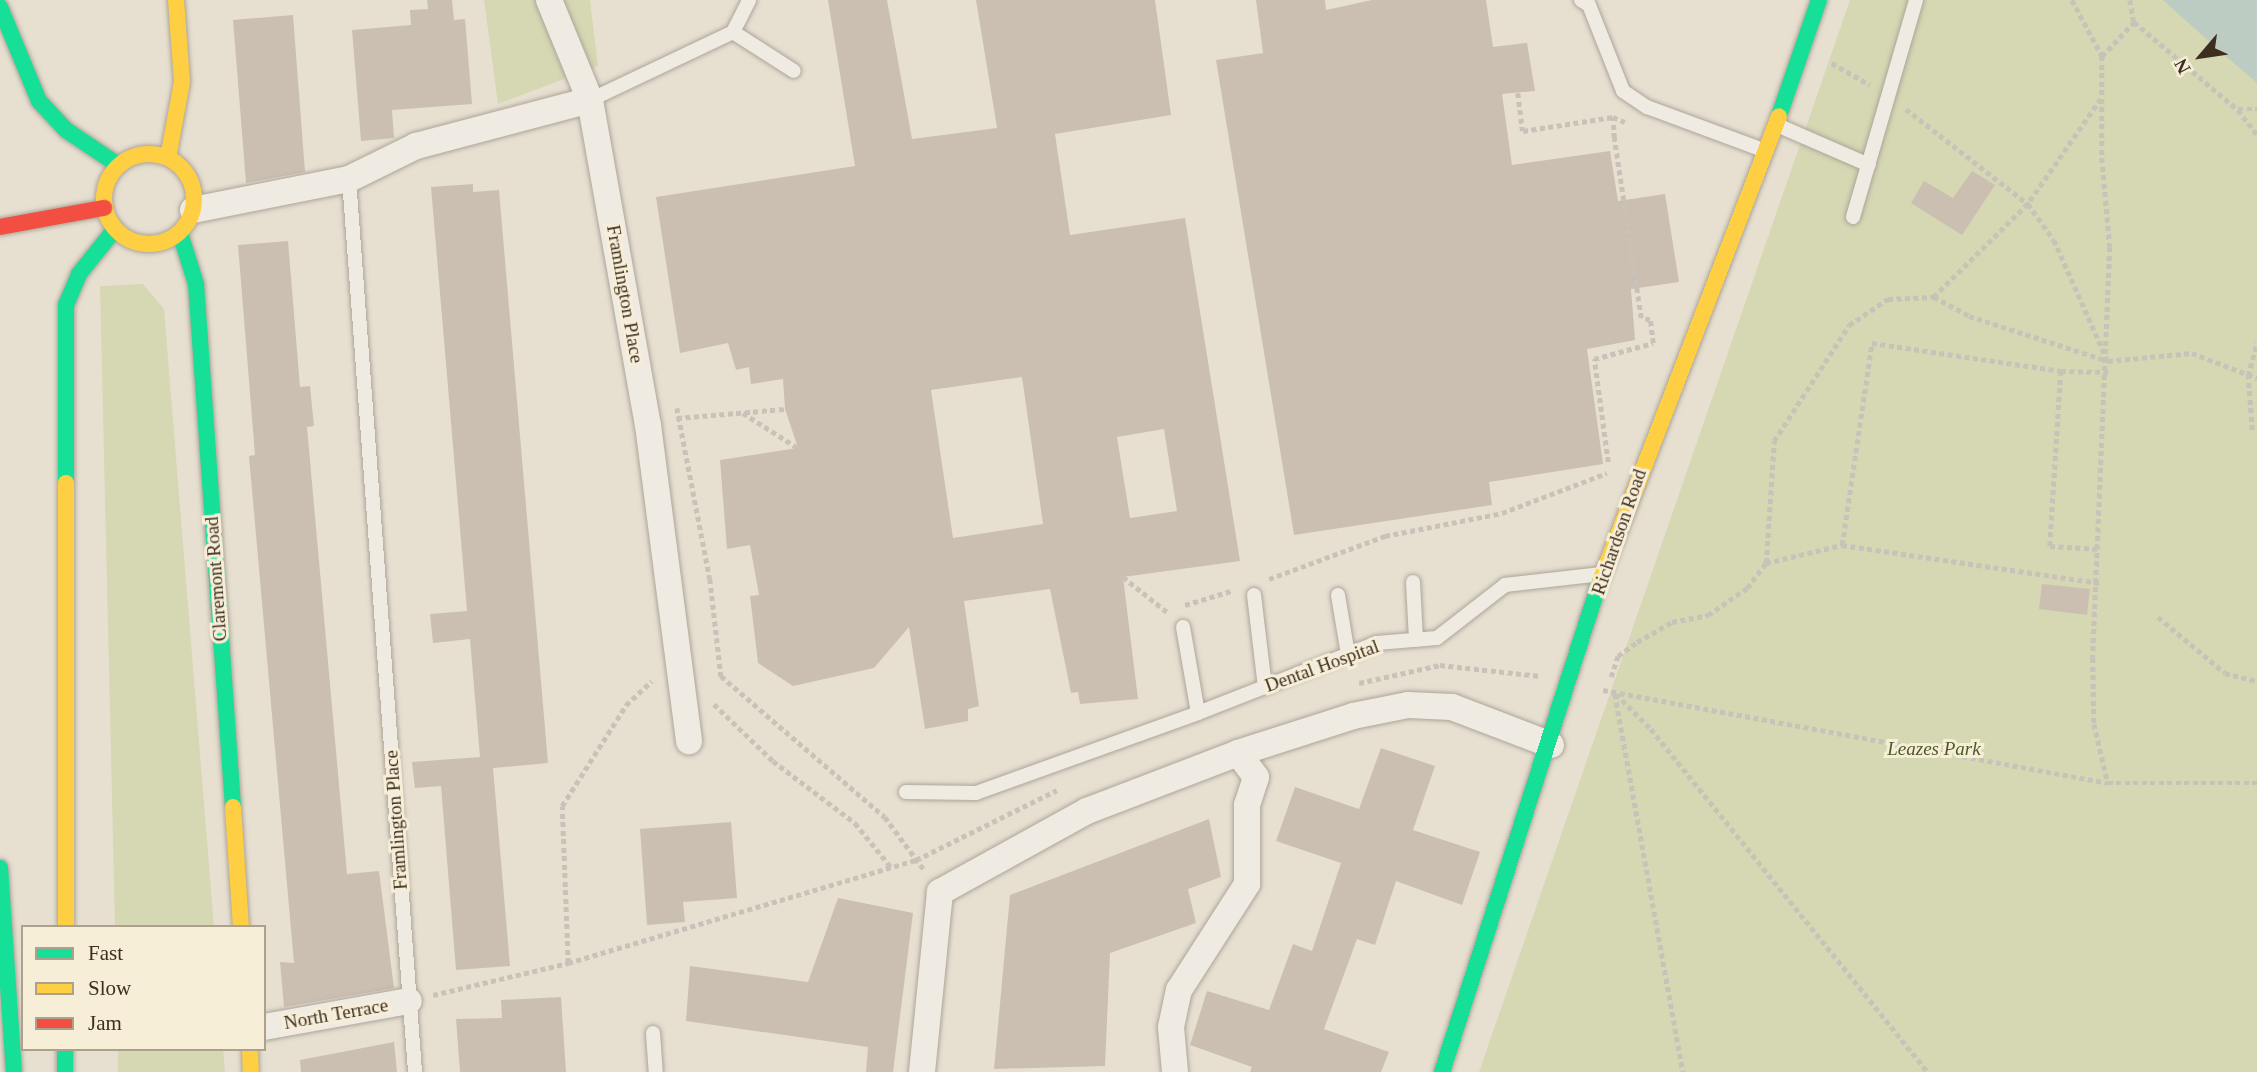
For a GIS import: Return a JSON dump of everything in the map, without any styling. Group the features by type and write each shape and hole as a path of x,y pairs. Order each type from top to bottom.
{"main road":[{"path":"168,158 182,82 176,0"},
{"name":"Richardson Road","path":"1442,1072 1550,745 1602,574 1767,151 1819,0"},
{"path":"0,7 39,102 66,130 118,165"},
{"path":"142,154 168,158 189,179 193,210 180,233 160,243 139,244 115,229 104,208 104,192 118,165 142,154"},
{"path":"0,227 104,208"},
{"path":"66,925 66,305 79,274 115,229"},
{"name":"Claremont Road","path":"180,233 195,284 241,925"},
{"path":"0,868 14,1072"},
{"path":"65,1051 65,1072"},
{"path":"250,1051 251,1072"}],"street":[{"name":"Framlington Place","path":"549,0 590,100 648,425 676,658 689,741"},
{"path":"193,210 349,179 416,146 590,100"},
{"path":"922,1072 940,892 1087,811 1238,753 1353,716 1408,705 1452,707 1550,745"},
{"path":"1175,1072 1171,1027 1180,990 1247,884 1247,805 1256,777 1238,753"},
{"name":"North Terrace","path":"266,1027 409,1001"}],"lane":[{"path":"590,100 733,32 749,0"},
{"path":"1581,0 1589,5 1623,91 1647,107 1767,151"},
{"path":"1853,217 1891,99 1916,0"},
{"path":"733,32 794,71"},
{"path":"1776,125 1869,164"},
{"name":"Framlington Place","path":"349,179 415,1072"},
{"name":"Dental Hospital","path":"906,792 975,793 1198,713 1377,643 1437,638 1505,585 1602,574"},
{"path":"1413,582 1416,640"},
{"path":"1338,594 1348,654"},
{"path":"1255,595 1265,687"},
{"path":"1183,626 1198,713"},
{"path":"653,1033 656,1072"}],"path":[{"path":"2072,0 2102,56 2110,247 2108,372 2094,724 2108,783"},
{"path":"2130,0 2134,22 2238,110 2257,134"},
{"path":"2102,56 2134,22"},
{"path":"1802,49 1891,99 2028,204 2054,240 2108,361"},
{"path":"1518,93 1523,131 1613,117 1637,127"},
{"path":"1934,297 2028,204 2102,99"},
{"path":"2238,110 2257,108"},
{"path":"1263,581 1385,537 1502,513 1610,472 1594,359 1653,343 1650,320 1640,318 1613,117"},
{"path":"1606,691 1618,656 1672,622 1708,615 1747,588 1766,563 1774,441 1812,377 1849,325 1888,299 1934,297 1969,316 2108,361 2192,353 2257,378"},
{"path":"2252,430 2248,376 2257,342"},
{"path":"1842,545 1872,344 2061,371 2108,372"},
{"path":"2061,371 2050,547 2099,549"},
{"path":"676,405 721,676 885,817 940,892"},
{"path":"679,418 785,409"},
{"path":"743,413 798,448"},
{"path":"1766,563 1842,545 2099,583"},
{"path":"1123,577 1164,613 1237,589"},
{"path":"2158,617 2225,673 2257,681"},
{"path":"409,1001 568,962 562,806 626,705 676,658"},
{"path":"1615,693 2108,783 2257,782"},
{"path":"1615,693 1684,1072"},
{"path":"1615,693 1651,729 1928,1072"},
{"path":"706,694 773,761 855,823 891,867"}],"green space":[{"path":"484,0 590,0 598,66 498,104"},
{"name":"Leazes Park","path":"1850,0 2257,0 2257,1072 1479,1072"},
{"path":"143,284 164,309 214,925 115,925 100,286"},
{"path":"118,1051 223,1051 225,1072 118,1072"}],"shaded area":[{"path":"2163,0 2257,0 2257,83 2214,46"}],"building":[{"path":"427,0 452,0 454,20 465,19 472,104 392,110 394,138 361,141 352,30 411,25 410,10 428,9"},
{"path":"828,0 887,0 912,139 997,128 976,0 1155,0 1171,115 1055,134 1070,235 1185,218 1240,561 1123,577 1138,699 1080,704 1078,692 1071,693 1050,589 964,601 979,706 968,709 968,721 925,729 909,627 874,668 793,686 758,663 750,596 759,595 750,545 727,549 720,460 798,448 785,409 783,379 751,384 749,367 736,370 728,343 680,353 656,197 855,166","holes":["1022,377 1043,524 953,538 931,390","1164,429 1177,511 1130,518 1117,437"]},
{"path":"1256,0 1325,0 1326,10 1372,0 1486,0 1493,47 1527,43 1535,91 1502,94 1512,165 1610,151 1618,201 1665,194 1679,282 1631,289 1635,340 1587,349 1603,464 1489,482 1492,505 1294,535 1216,60 1263,53"},
{"path":"293,15 305,172 246,183 233,20"},
{"path":"1972,171 1995,185 1962,235 1911,203 1924,181 1953,198"},
{"path":"473,184 473,192 499,190 548,763 493,768 510,966 456,970 441,786 415,788 412,762 480,757 470,639 433,643 430,614 467,611 431,187"},
{"path":"288,241 300,387 310,386 314,426 307,427 347,874 379,871 394,988 284,1007 280,962 294,963 249,456 255,455 238,245"},
{"path":"2042,584 2090,589 2087,615 2039,609"},
{"path":"1381,748 1435,766 1413,830 1480,852 1462,905 1396,881 1375,945 1357,939 1324,1029 1389,1052 1381,1072 1250,1072 1252,1067 1190,1045 1207,991 1269,1010 1293,944 1312,951 1341,863 1276,841 1295,787 1359,809"},
{"path":"1209,819 1221,877 1188,889 1196,923 1110,953 1105,1066 994,1069 1010,895"},
{"path":"731,822 737,898 683,902 685,922 647,925 640,829"},
{"path":"838,898 913,913 893,1072 866,1072 868,1047 686,1021 690,966 808,982"},
{"path":"561,997 566,1072 460,1072 456,1019 502,1018 501,1000"},
{"path":"394,1042 397,1072 301,1072 300,1060"}],"traffic: fast":[{"path":"1779,116 1819,0"},
{"path":"0,7 39,101 66,130 118,165"},
{"path":"66,483 66,305 79,274 115,229"},
{"path":"180,233 196,284 233,807"},
{"path":"1442,1072 1599,584"},
{"path":"0,868 14,1072"},
{"path":"65,1051 65,1072"}],"traffic: slow":[{"path":"168,158 182,82 176,0"},
{"path":"1599,584 1779,116"},
{"path":"149,154 166,157 181,167 191,182 194,199 191,216 181,231 166,241 149,244 132,241 117,231 107,216 104,199 107,182 117,167 132,157 149,154"},
{"path":"66,483 66,925"},
{"path":"233,807 241,925"},
{"path":"250,1051 251,1072"}],"traffic: jam":[{"path":"0,227 104,208"}]}
